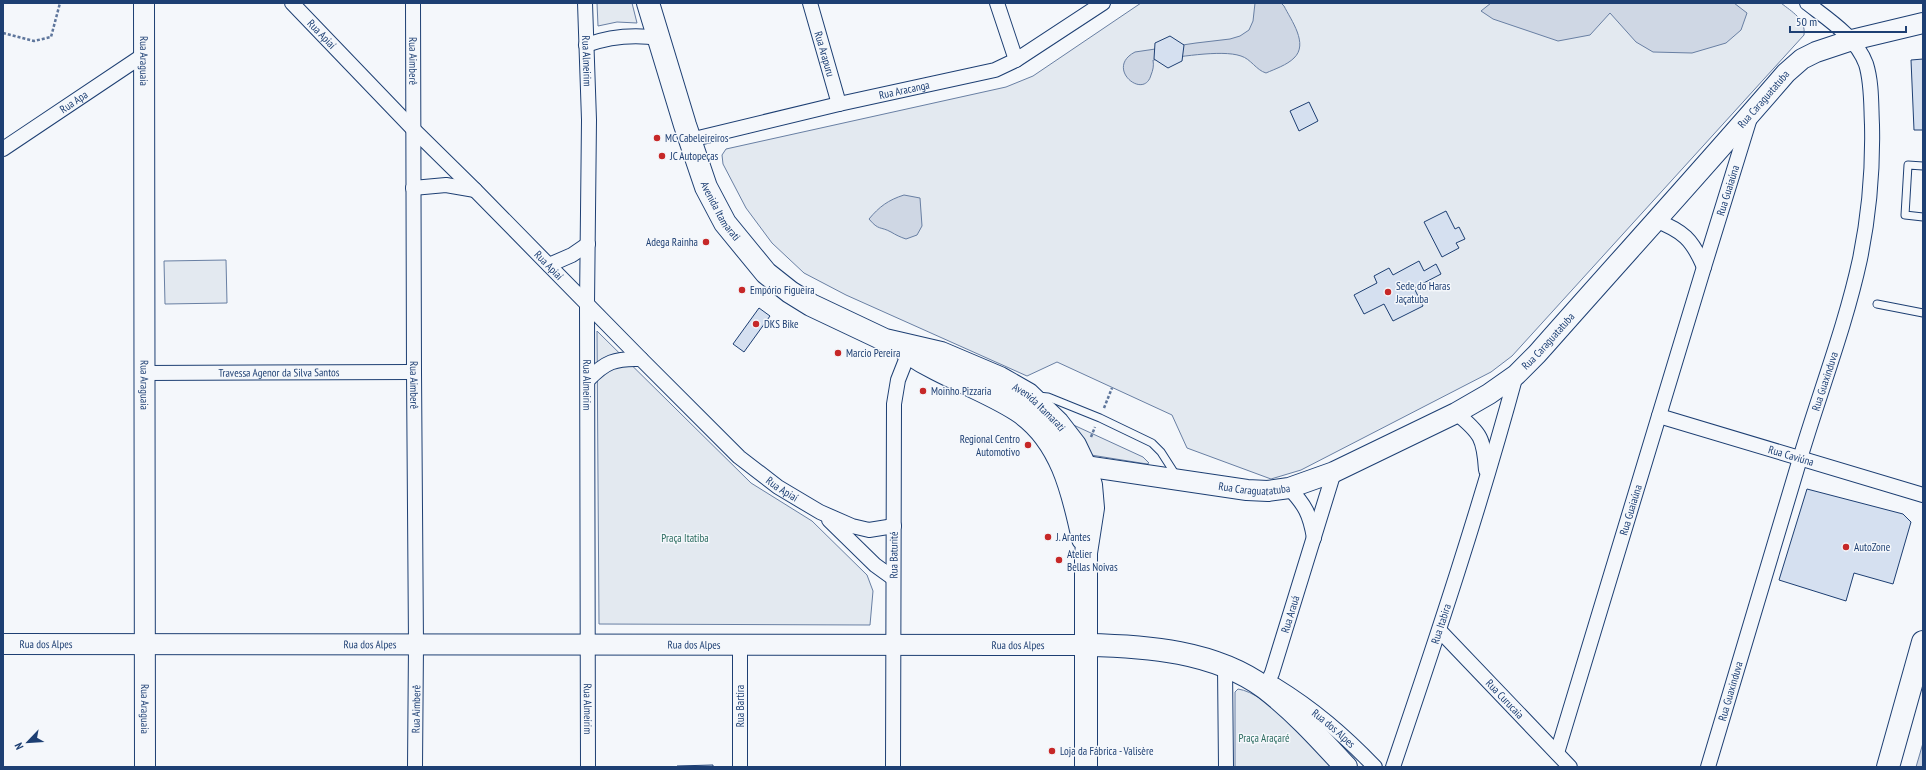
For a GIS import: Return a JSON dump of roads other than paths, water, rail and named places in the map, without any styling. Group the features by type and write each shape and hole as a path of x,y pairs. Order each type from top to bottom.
{"main road":[{"name":"Avenida Itamarati","path":"648,3 706,187 725,223 766,273 790,292 811,305 903,347 934,369 1018,410 1035,424 1060,459 1068,478 1077,508 1086,553"},
{"name":"Avenida Itamarati","path":"903,347 941,354 977,367 1028,394 1058,423 1075,445 1085,466 1091,485 1093,508 1086,553 1086,767"},
{"path":"1035,424 1052,436 1072,461 1078,465 1085,466"},
{"path":"1888,767 1923,642"},
{"name":"Rua dos Alpes","path":"1087,645 1131,647 1168,651 1211,662 1266,685 1346,767"}],"street":[{"name":"Rua Araguaia","path":"144,3 145,767"},
{"name":"Rua Apiaí","path":"292,3 413,129 739,457 778,487 820,512 862,529 876,529 894,526"},
{"name":"Rua Aimberê","path":"413,3 416,645 415,767"},
{"name":"Rua Almeirim","path":"585,3 589,120 587,304 588,767"},
{"name":"Rua Arapuru","path":"810,3 839,104"},
{"path":"997,3 1016,60"},
{"name":"Rua Aracanga","path":"690,140 839,104 995,70 1016,60 1103,3"},
{"path":"1807,3 1821,9"},
{"name":"Rua Guaxinduva","path":"1708,767 1800,458 1850,297 1860,258 1868,215 1872,138 1871,89 1866,65 1852,40 1821,9"},
{"name":"Rua Caraguatatuba","path":"1085,466 1247,490 1268,491 1289,488 1334,472 1456,413 1489,394 1516,375 1655,220 1694,179 1786,74 1802,59 1852,40 1923,23"},
{"path":"586,45 600,40 620,36 640,35 659,38"},
{"name":"Rua Apa","path":"3,149 145,54"},
{"name":"Rua Guaiaúna","path":"1557,753 1752,113"},
{"path":"414,188 446,185 475,190"},
{"path":"1655,220 1675,228 1689,239 1704,267"},
{"path":"549,265 572,255 588,244"},
{"name":"Rua Baturité","path":"893,767 894,404 903,347"},
{"path":"588,380 597,371 615,360 640,359"},
{"name":"Travessa Agenor da Silva Santos","path":"145,373 414,372"},
{"name":"Rua Itabira","path":"1393,767 1440,631 1487,480 1516,375"},
{"name":"Rua Itabira","path":"1456,413 1471,425 1480,436 1485,449 1487,480"},
{"name":"Rua Caviúna","path":"1659,416 1923,495"},
{"name":"Rua Arauá","path":"1266,685 1314,540 1334,472"},
{"path":"1289,488 1302,502 1308,512 1314,540"},
{"name":"Rua Apiaí","path":"820,512 875,565 893,578"},
{"name":"Rua Curucaia","path":"1440,631 1570,767"},
{"name":"Rua dos Alpes","path":"3,644 588,646 1087,645"},
{"name":"Rua Bartira","path":"740,645 740,767"},
{"path":"1226,668 1226,767"},
{"name":"Rua dos Alpes","path":"1266,685 1318,713 1352,743 1375,767"}],"lane":[{"path":"1923,166 1908,165 1905,215 1923,217"},
{"path":"1877,304 1923,313"},
{"path":"1028,394 1048,397 1100,418 1152,443 1161,452 1179,480"}],"place":[{"name":"MC Cabeleireiros","path":"657,138"},
{"name":"JC Autopeças","path":"662,156"},
{"name":"Adega Rainha","path":"706,242"},
{"name":"Empório Figueira","path":"742,290"},
{"name":"Sede do Haras Jaçatuba","path":"1388,292"},
{"name":"DKS Bike","path":"756,324"},
{"name":"Marcio Pereira","path":"838,353"},
{"name":"Moinho Pizzaria","path":"923,391"},
{"name":"Regional Centro Automotivo","path":"1028,445"},
{"name":"J. Arantes","path":"1048,537"},
{"name":"AutoZone","path":"1846,547"},
{"name":"Atelier Bellas Noivas","path":"1059,560"},
{"name":"Loja da Fábrica - Valisère","path":"1052,751"}],"park label":[{"name":"Praça Itatiba","path":"685,538"},
{"name":"Praça Araçaré","path":"1264,738"}]}
